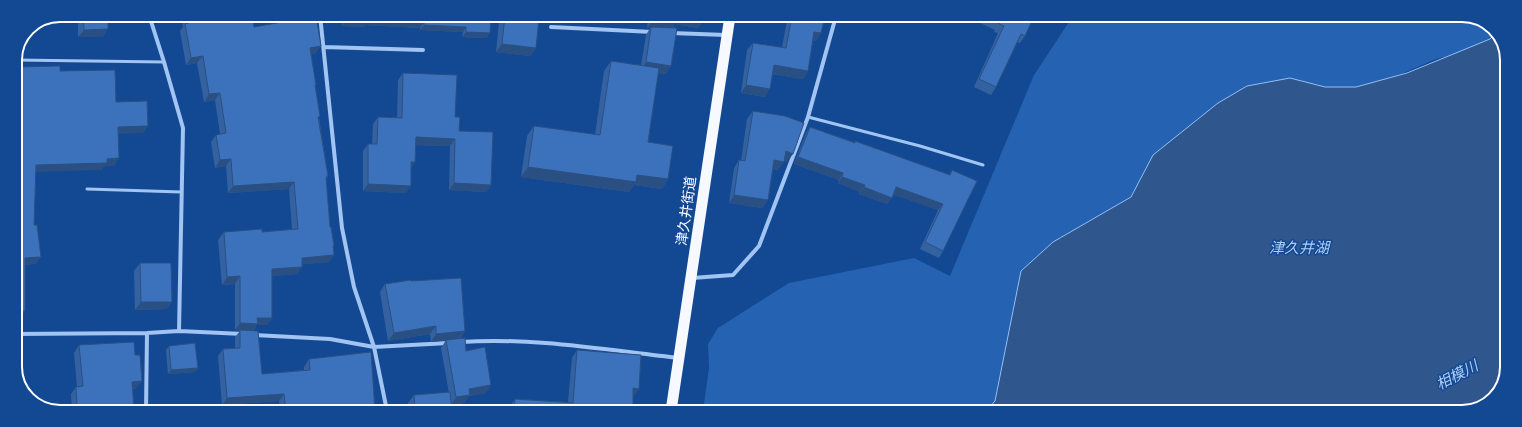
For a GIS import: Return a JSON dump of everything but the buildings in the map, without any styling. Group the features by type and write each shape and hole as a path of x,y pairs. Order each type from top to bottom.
{"highway":[{"name":"津久井街道","path":"672,405 729,22"}],"street":[{"path":"151,22 183,128 179,331"},
{"path":"321,22 342,228 354,287 374,347 386,405"},
{"path":"691,278 733,275 759,246 808,118 834,22"},
{"path":"550,27 658,32"},
{"path":"666,32 727,35"},
{"path":"324,47 423,50"},
{"path":"22,334 146,333 179,331 330,339 374,347 432,345 490,340 526,341 679,358"},
{"path":"146,333 146,405"}],"lane":[{"path":"22,60 164,62"},
{"path":"808,118 920,146 983,165"},
{"path":"87,189 181,192"}],"shaded area":[{"path":"1069,22 1467,22 1483,28 1495,41 1491,45 1436,59 1357,93 1131,203 997,405 704,405 709,368 708,344 718,328 789,283 914,258 950,276 1034,75"}],"water":[{"name":"津久井湖","path":"1492,37 1495,41 1500,58 1500,372 1494,388 1481,400 1462,405 991,405 995,401 1021,271 1053,242 1131,197 1153,155 1218,103 1247,86 1290,78 1325,87 1356,87 1407,73"}],"water label":[{"name":"相模川","path":"1457,375"}]}
